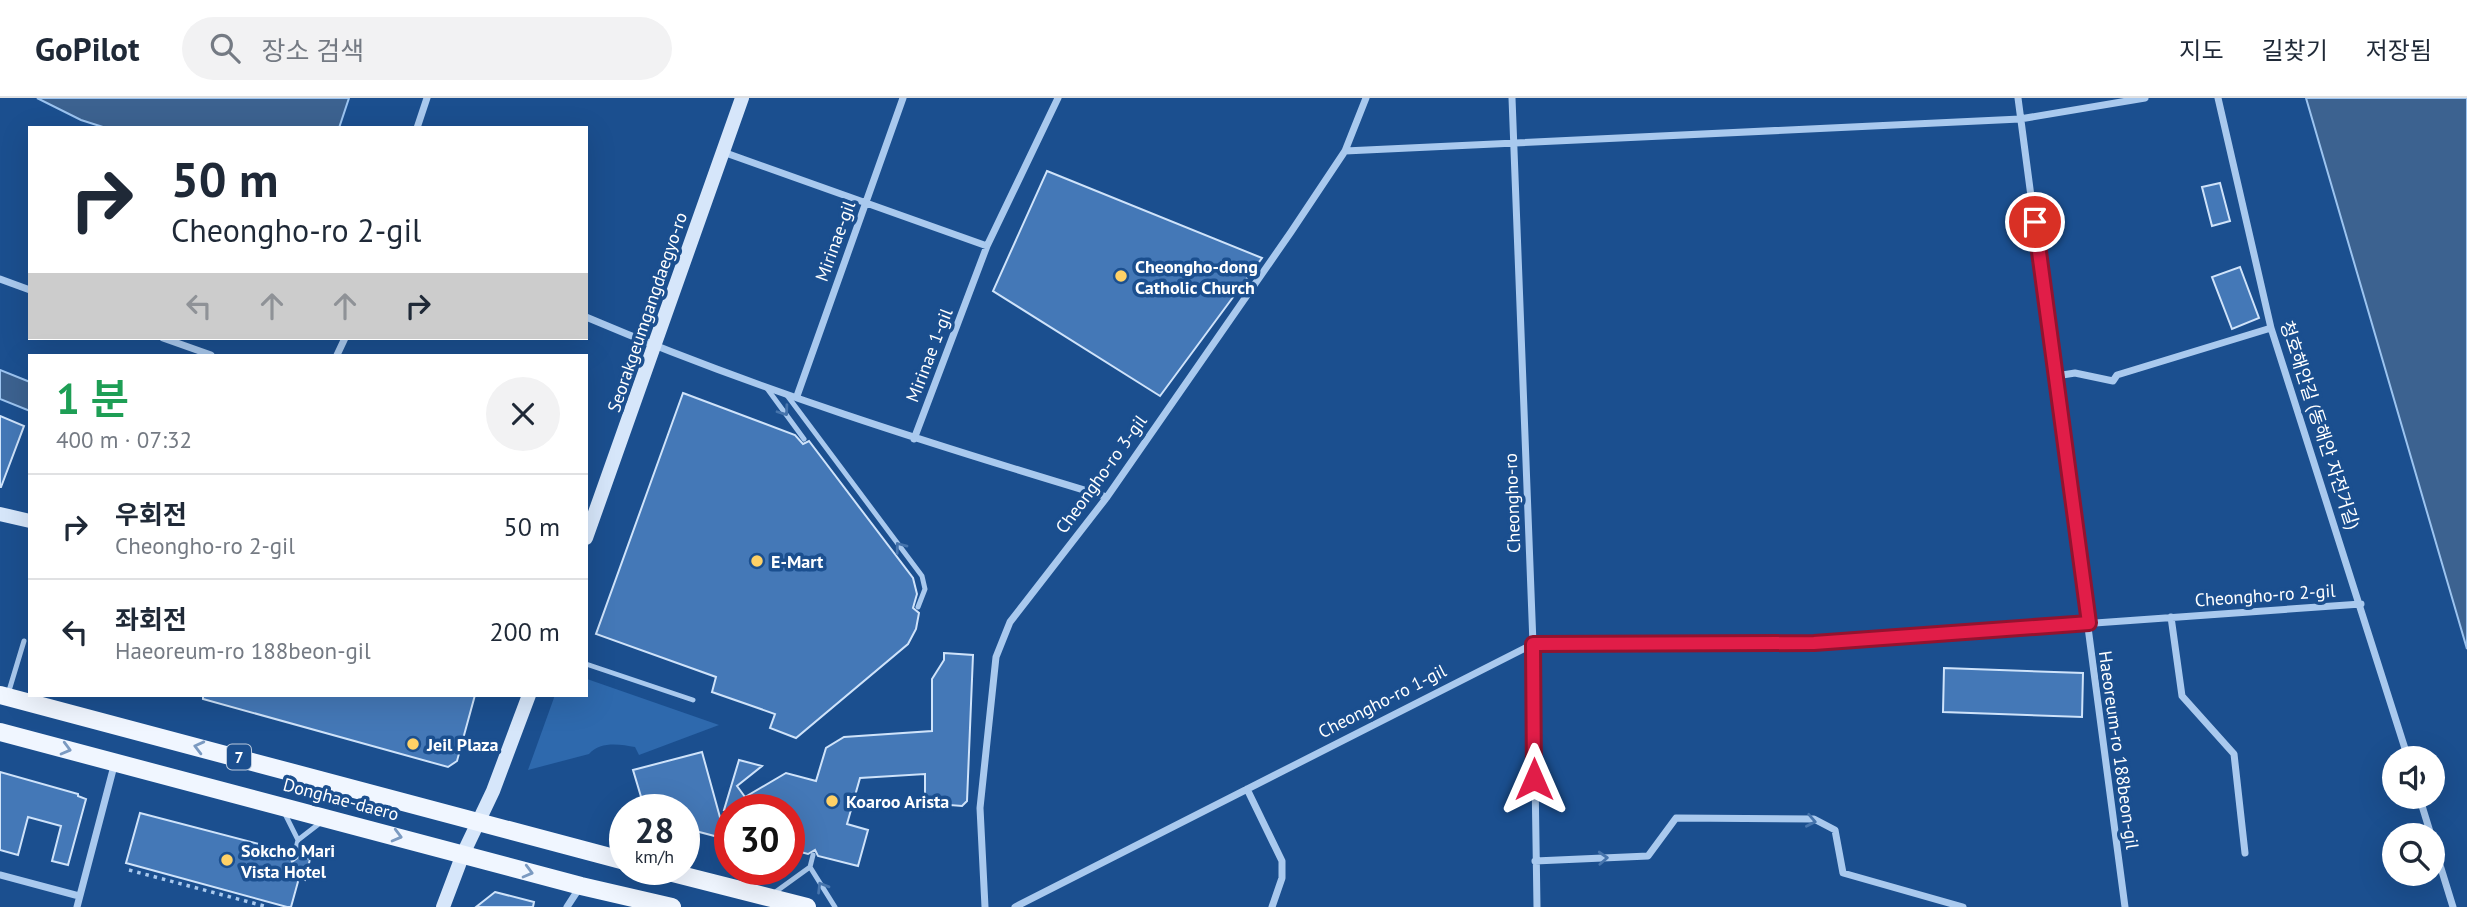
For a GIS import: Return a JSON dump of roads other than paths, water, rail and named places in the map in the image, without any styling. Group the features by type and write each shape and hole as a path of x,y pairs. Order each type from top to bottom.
{"main road":[{"name":"Donghae-daero","path":"4,696 609,857"},
{"name":"Donghae-daero","path":"0,732 581,886 672,907"},
{"path":"700,880 807,907"}],"street":[{"path":"418,126 427,98"},
{"name":"Seorakgeumgangdaegyo-ro","path":"588,533 742,98"},
{"name":"Mirinae-gil","path":"797,396 903,98"},
{"name":"Mirinae 1-gil","path":"914,439 987,246 1058,98"},
{"name":"Cheongho-ro 3-gil","path":"985,907 980,808 996,657 1010,622 1107,497 1345,151 1366,98"},
{"name":"Cheongho-ro","path":"1512,98 1533,644 1536,907"},
{"name":"Haeoreum-ro 188beon-gil","path":"2018,98 2089,623 2089,657 2125,907"},
{"path":"1345,151 2020,119 2146,98"},
{"name":"청호해안길 (동해안 자전거길)","path":"2218,98 2271,328 2404,746"},
{"path":"723,152 987,246"},
{"path":"0,279 28,289"},
{"path":"588,318 656,346 914,439 1107,497"},
{"path":"2056,376 2075,373 2113,382 2117,375 2271,328"},
{"path":"169,340 208,354"},
{"path":"0,513 28,521"},
{"name":"Cheongho-ro 2-gil","path":"1533,644 1814,643 2361,604"},
{"name":"Cheongho-ro 2-gil","path":"2171,617 2182,696 2234,754 2245,853"},
{"name":"Cheongho-ro 1-gil","path":"1015,907 1533,644"},
{"path":"443,907 463,854 493,791 528,697"},
{"path":"76,907 115,762"},
{"path":"1247,789 1282,861 1282,878 1272,907"},
{"path":"1535,861 1648,856 1676,818 1814,819 1835,830 1843,873 1963,907"},
{"path":"0,875 79,896"},
{"path":"2445,880 2453,907"},
{"path":"567,907 581,886"}],"lane":[{"path":"764,384 804,439"},
{"path":"783,391 922,576 925,589 918,607"},
{"path":"4,696 24,641"},
{"path":"588,664 693,700"},
{"path":"276,803 288,816 298,840"},
{"path":"294,857 298,840 312,827 331,818"},
{"path":"768,897 810,867 813,855"},
{"path":"810,867 835,907"}],"place":[{"name":"Cheongho-dong Catholic Church","path":"1121,276"},
{"name":"E-Mart","path":"757,561"},
{"name":"Jeil Plaza","path":"413,744"},
{"name":"Koaroo Arista","path":"832,801"},
{"name":"Sokcho Mari Vista Hotel","path":"227,860"}]}
